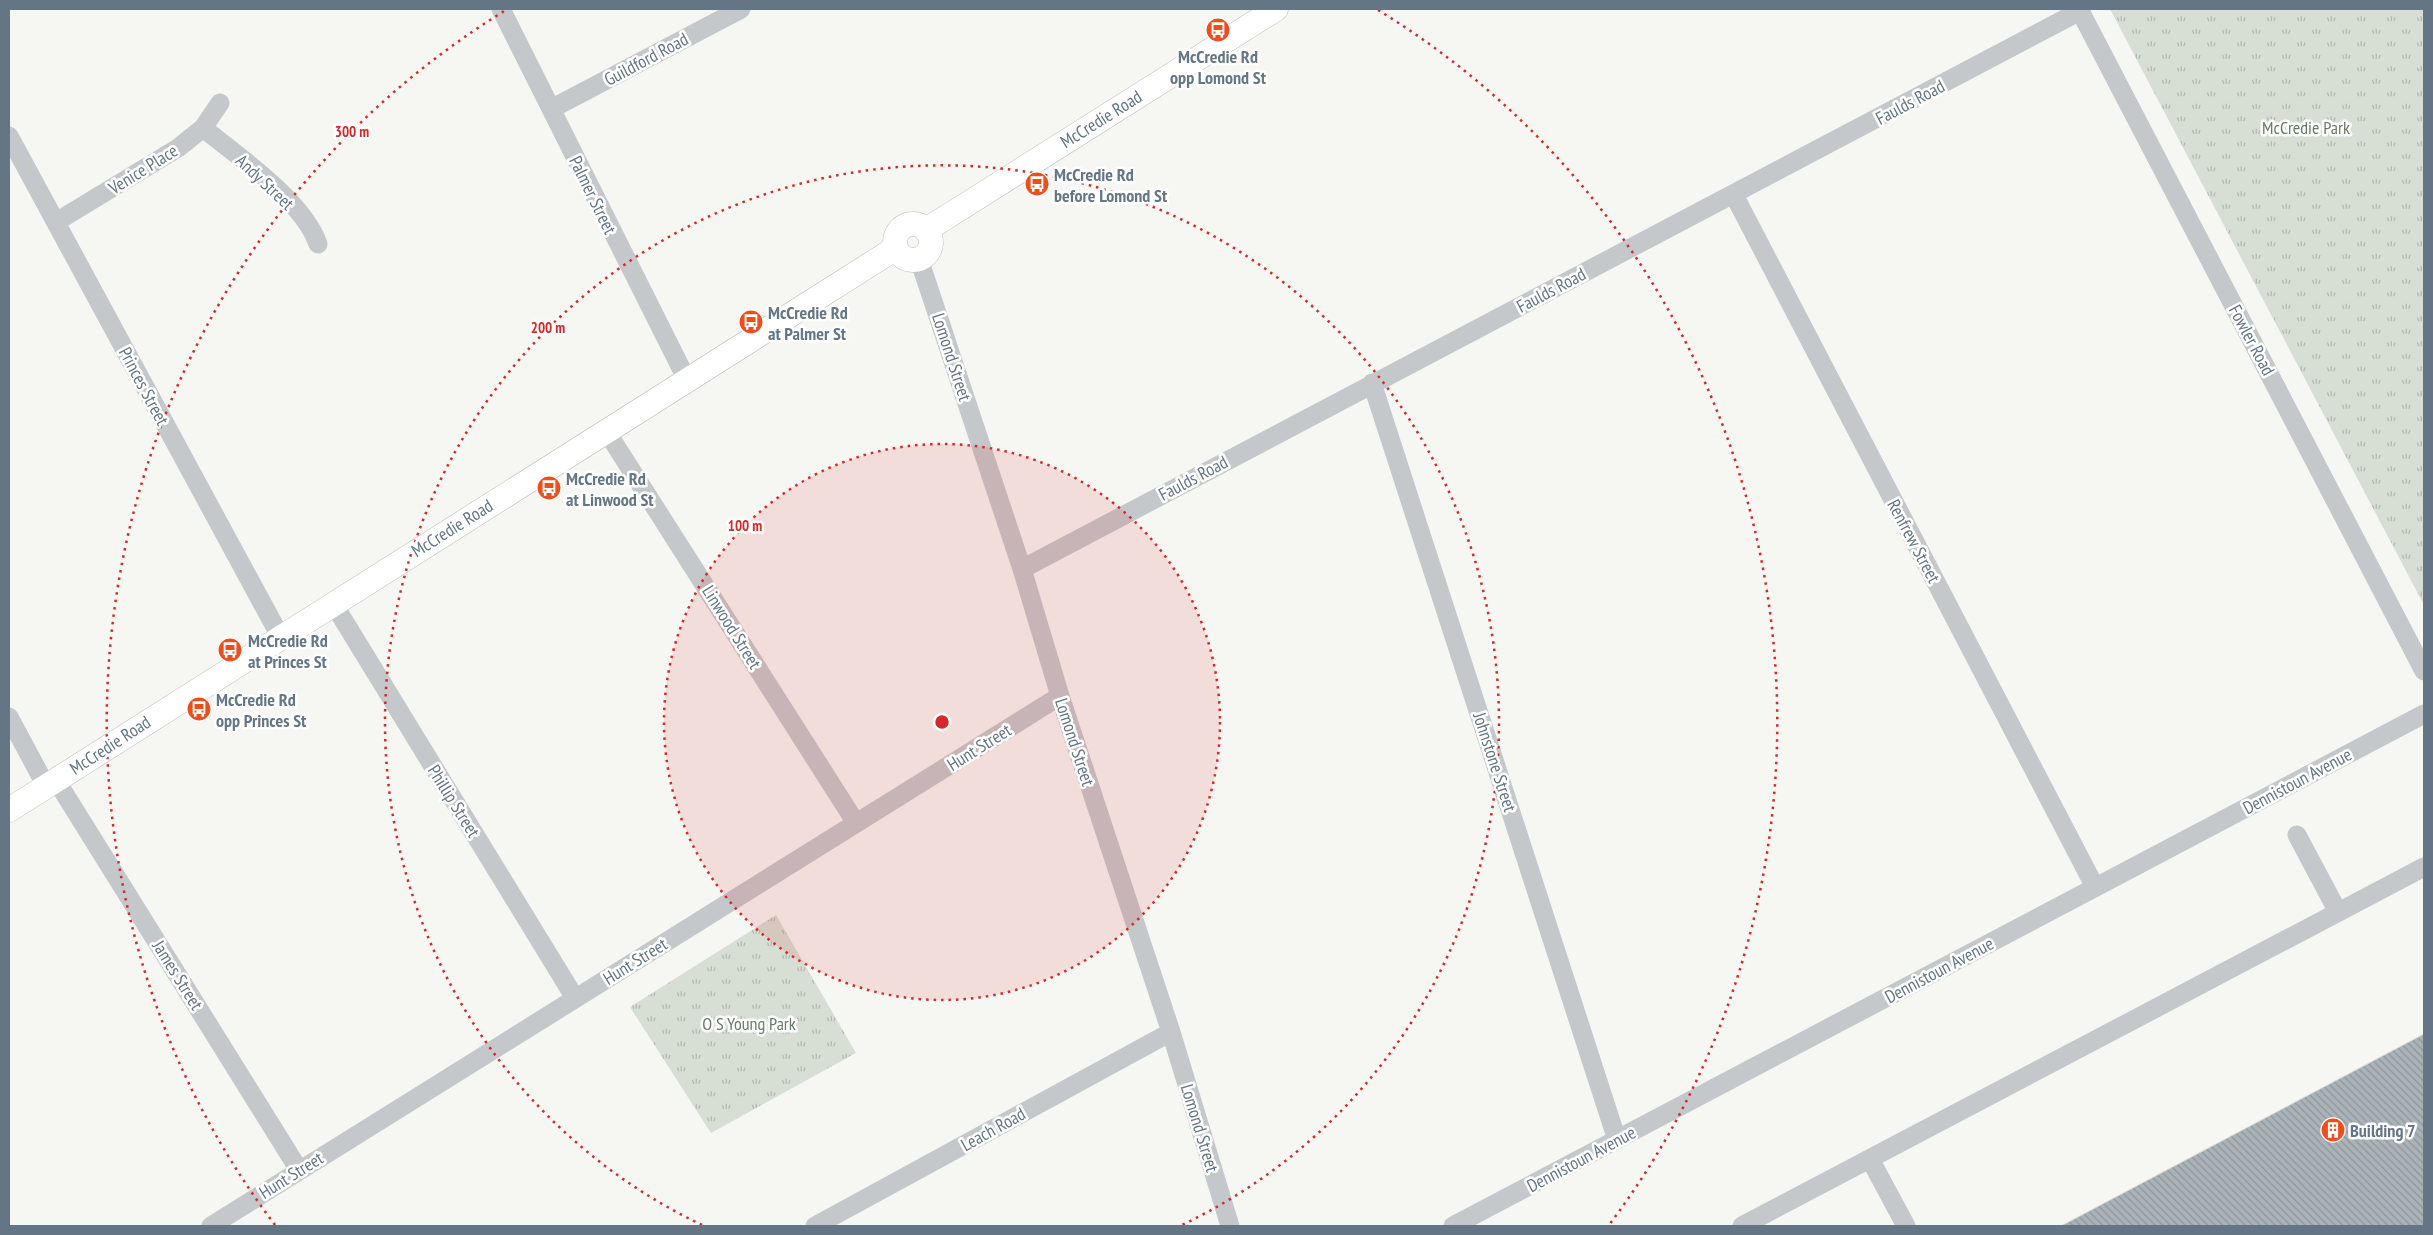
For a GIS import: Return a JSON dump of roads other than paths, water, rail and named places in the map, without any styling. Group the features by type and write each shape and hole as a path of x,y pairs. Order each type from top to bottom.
{"main road":[{"name":"McCredie Road","path":"926,230 1276,9"},
{"path":"916,225 926,230 931,239 928,252 919,259 906,258 896,248 897,235 905,226 916,225"},
{"name":"McCredie Road","path":"9,810 280,636 607,432 896,248"}],"street":[{"name":"Palmer Street","path":"501,9 688,380"},
{"name":"Guildford Road","path":"551,109 741,9"},
{"name":"Faulds Road","path":"1022,569 1372,383 1734,195 2080,10"},
{"name":"Fowler Road","path":"2080,10 2424,671"},
{"name":"Venice Place","path":"56,222 151,166 203,128 220,103"},
{"name":"Andy Street","path":"203,128 266,178 313,230 318,244"},
{"name":"Princes Street","path":"9,136 280,636"},
{"name":"Renfrew Street","path":"1734,195 2095,887"},
{"name":"Lomond Street","path":"919,259 1022,569 1060,696 1171,1032 1230,1226"},
{"name":"Johnstone Street","path":"1372,383 1617,1140"},
{"name":"Linwood Street","path":"607,432 856,823"},
{"name":"Phillip Street","path":"333,603 575,998"},
{"name":"Hunt Street","path":"211,1226 1060,696"},
{"name":"Dennistoun Avenue","path":"1453,1226 2424,714"},
{"name":"James Street","path":"9,717 299,1170"},
{"path":"2296,835 2338,912"},
{"path":"1742,1226 2424,867"},
{"name":"Leach Road","path":"815,1226 1171,1032"},
{"path":"1870,1159 1906,1226"}],"place":[{"name":"McCredie Rd opp Lomond St","path":"1218,30"},
{"name":"McCredie Rd before Lomond St","path":"1037,184"},
{"name":"McCredie Rd at Palmer St","path":"751,322"},
{"name":"McCredie Rd at Linwood St","path":"549,488"},
{"name":"McCredie Rd at Princes St","path":"230,650"},
{"name":"McCredie Rd opp Princes St","path":"199,709"},
{"name":"Building 7","path":"2333,1130"}],"park label":[{"name":"McCredie Park","path":"2306,127"},
{"name":"O S Young Park","path":"749,1023"}]}
